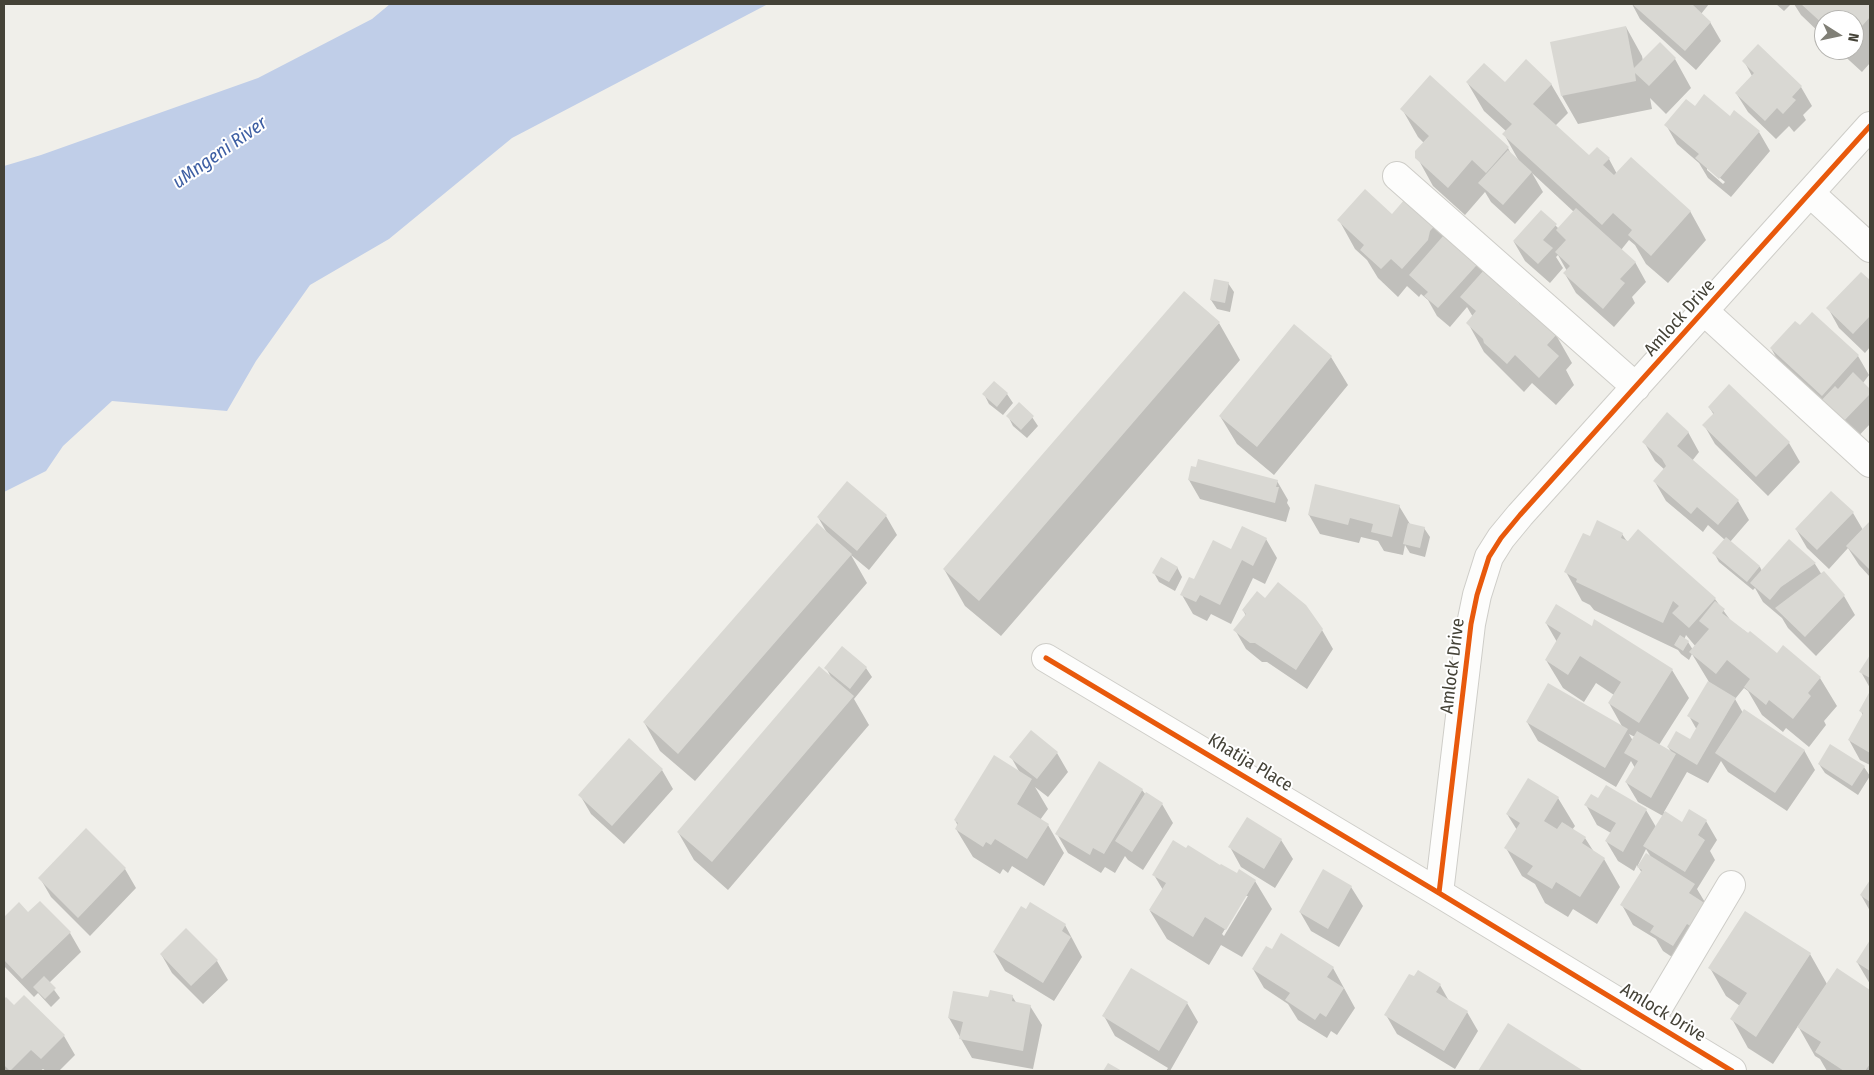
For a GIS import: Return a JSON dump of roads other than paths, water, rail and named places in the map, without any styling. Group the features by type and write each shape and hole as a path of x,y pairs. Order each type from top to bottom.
{"street":[{"name":"Amlock Drive","path":"1732,1071 1440,893 1471,624 1476,595 1489,557 1501,538 1870,126"},
{"path":"1397,176 1636,387"},
{"path":"1810,193 1870,248"},
{"path":"1704,311 1870,463"},
{"name":"Khatija Place","path":"1046,658 1440,893"},
{"path":"1650,1021 1731,885"}],"water":[{"name":"uMngeni River","path":"390,4 768,4 512,138 389,239 310,285 256,361 227,411 112,401 63,446 46,471 4,492 4,166 41,155 258,78 372,19"}]}
